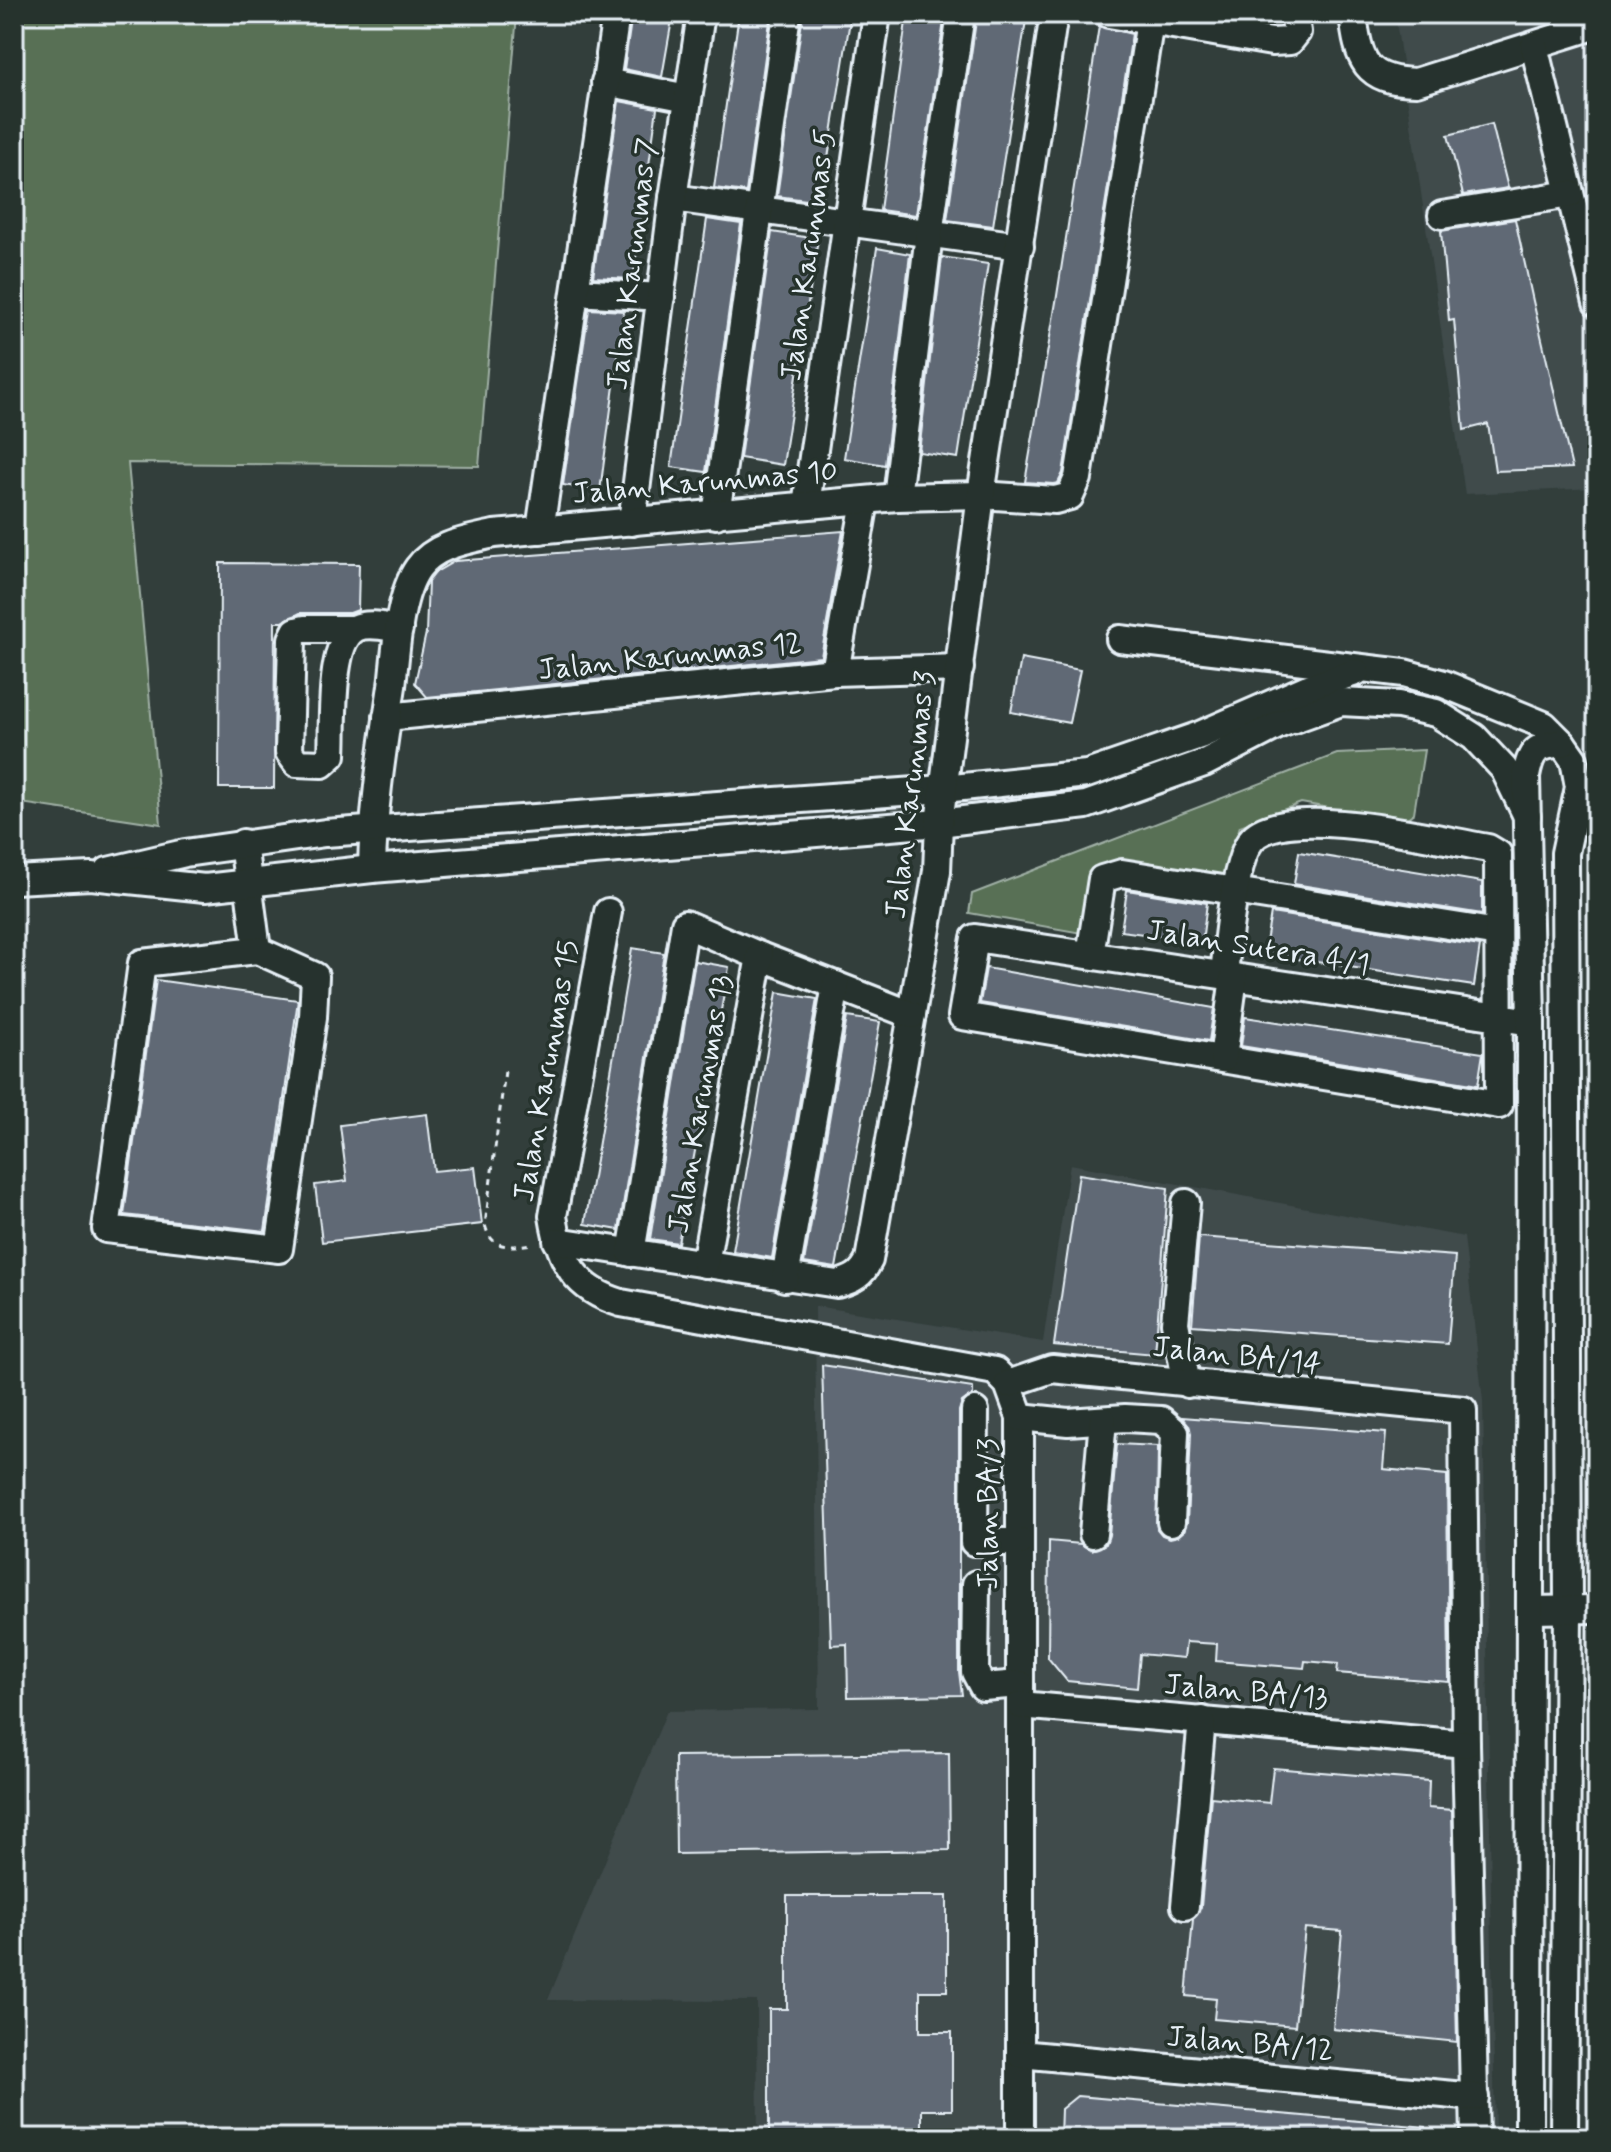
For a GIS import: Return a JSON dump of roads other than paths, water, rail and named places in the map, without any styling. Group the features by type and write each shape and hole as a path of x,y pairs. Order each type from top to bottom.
{"street":[{"path":"540,530 616,14"},
{"name":"Jalan Karunmas 7","path":"632,522 673,198 701,14"},
{"path":"716,515 787,14"},
{"name":"Jalan Karunmas 5","path":"806,505 877,14"},
{"path":"897,497 929,234 961,14"},
{"name":"Jalan Karunmas 3","path":"557,1241 837,1284 863,1272 869,1260 937,871 939,823 981,495 1054,14"},
{"path":"1109,14 1272,42 1290,41 1296,23"},
{"path":"1353,14 1356,45 1362,61 1376,75 1398,82 1416,82 1597,25"},
{"name":"Jalan Karunmas 10","path":"399,629 408,588 418,567 437,550 462,541 540,530 897,497 981,495 1055,500 1070,496 1078,478 1150,21"},
{"path":"1534,46 1597,303"},
{"path":"605,82 688,98"},
{"path":"1442,215 1570,194"},
{"path":"673,198 1020,246"},
{"path":"576,292 661,297"},
{"path":"835,672 865,501"},
{"path":"354,629 345,637 337,666 332,755 322,764 297,763 289,752 292,639 296,631 366,626 399,629 373,830 372,869"},
{"path":"1120,639 1404,673 1444,684 1544,725 1574,760 1579,787 1565,853 1568,1608 1564,2138"},
{"name":"Jalan Karunmas 12","path":"387,717 835,672 960,668"},
{"path":"1363,670 1399,705"},
{"path":"91,876 185,853 243,843 373,830 944,789 1087,774 1200,735 1308,688 1363,670"},
{"path":"14,880 91,876 205,888 372,869 939,823 1086,805 1204,763 1280,724 1341,702 1399,705 1436,713 1474,737 1504,769 1527,816"},
{"path":"1529,2138 1531,1022 1526,776 1530,758 1542,745 1562,743"},
{"path":"1312,821 1378,829 1488,848 1498,854 1499,1105 1223,1058 1235,891 1245,851 1252,839 1265,829 1289,823 1312,821"},
{"path":"243,843 257,950"},
{"path":"1090,955 1102,879 1122,873 1498,933"},
{"name":"Jalan Karunmas 15","path":"557,1241 553,1216 608,912"},
{"path":"631,1253 685,924 912,1015"},
{"name":"Jalan Sutera 4/1","path":"1223,1058 962,1016 975,938 1531,1022"},
{"path":"257,950 315,976 313,1017 279,1249 106,1229 142,963 257,950"},
{"name":"Jalan Karunmas 13","path":"705,1264 760,956"},
{"path":"785,1278 836,985"},
{"path":"1186,1203 1175,1323 1187,1384"},
{"path":"557,1241 572,1272 583,1286 599,1297 970,1365 995,1371 1008,1384"},
{"name":"Jalan BA/14","path":"1008,1384 1052,1369 1463,1410 1466,1744"},
{"name":"Jalan BA/3","path":"1008,1384 1020,1417 1020,2138"},
{"path":"975,1411 974,1542 1020,1542"},
{"path":"1020,1417 1068,1422 1161,1420 1175,1432 1171,1522"},
{"path":"1093,1534 1103,1420"},
{"name":"Jalan BA/13","path":"976,1584 975,1672 983,1687 1202,1720 1466,1744"},
{"path":"1530,1610 1597,1609"},
{"path":"1185,1906 1202,1720"},
{"path":"1466,1744 1475,2138"},
{"name":"Jalan BA/12","path":"1020,2054 1475,2097"}]}
